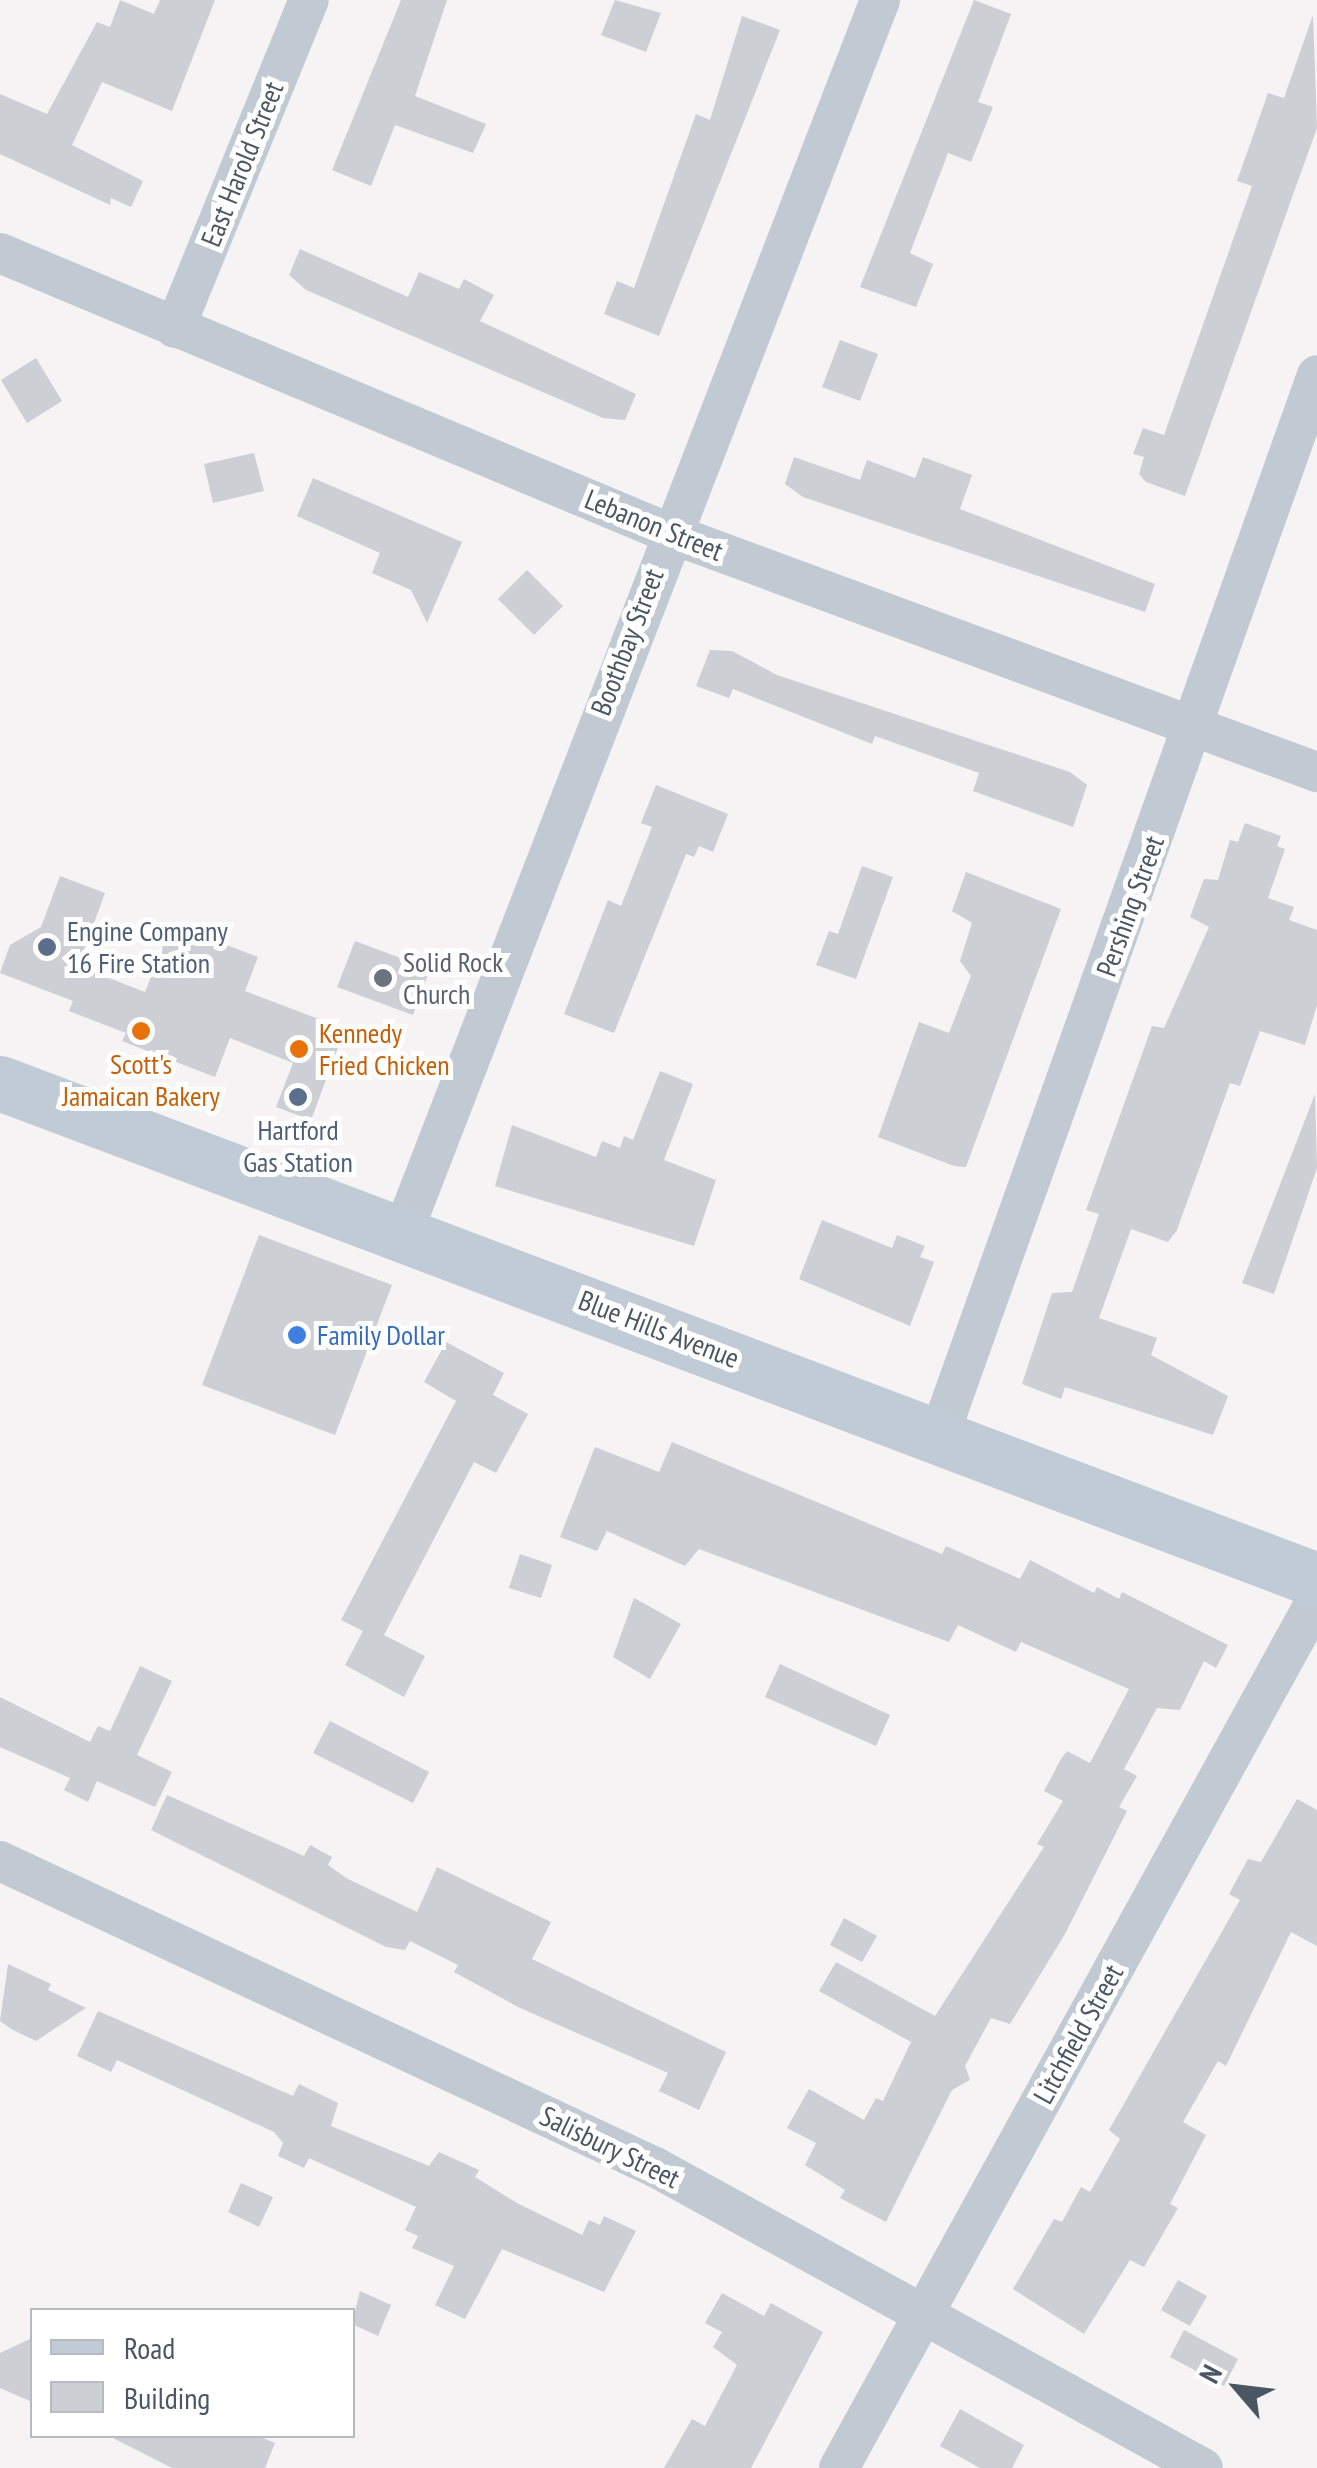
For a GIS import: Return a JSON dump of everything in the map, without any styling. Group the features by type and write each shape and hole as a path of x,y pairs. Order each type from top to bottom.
{"main road":[{"name":"Blue Hills Avenue","path":"0,1083 1317,1580"}],"street":[{"name":"East Harold Street","path":"175,328 310,0"},
{"name":"Boothbay Street","path":"403,1232 669,533 880,0"},
{"name":"Lebanon Street","path":"0,253 669,533 1317,772"},
{"name":"Pershing Street","path":"940,1436 1317,375"},
{"name":"Litchfield Street","path":"840,2468 1317,1599"},
{"name":"Salisbury Street","path":"0,1861 656,2167 1202,2468"}],"building":[{"path":"120,0 154,14 160,0 215,0 172,111 102,82 72,145 143,181 131,207 111,198 110,205 0,154 0,94 47,114 97,22 110,27"},
{"path":"401,0 447,0 415,96 486,124 473,153 395,125 371,186 332,170"},
{"path":"615,0 661,13 646,52 601,35"},
{"path":"974,0 1011,14 978,102 993,107 971,162 948,153 910,253 933,264 916,307 860,287"},
{"path":"1313,15 1317,128 1185,496 1146,482 1139,474 1144,457 1133,454 1143,428 1164,435 1252,186 1237,181 1268,93 1284,98"},
{"path":"742,16 780,30 659,336 604,314 617,281 634,288 696,114 710,120"},
{"path":"300,249 408,297 419,272 459,289 464,279 494,295 480,321 636,394 625,420 603,418 306,290 289,275"},
{"path":"840,340 878,354 860,401 822,387"},
{"path":"36,358 62,401 27,423 1,380"},
{"path":"254,453 264,491 213,503 204,464"},
{"path":"794,457 860,480 867,460 915,478 923,457 972,475 960,509 1155,584 1145,612 803,497 785,484"},
{"path":"313,478 462,542 427,623 411,590 372,573 380,553 297,516"},
{"path":"527,570 563,606 534,635 498,599"},
{"path":"710,650 732,651 777,675 1070,772 1087,785 1073,827 973,791 979,773 875,736 872,744 733,689 729,698 696,686"},
{"path":"656,785 728,814 713,852 699,846 694,857 686,854 614,1033 564,1014 608,900 621,906 652,827 641,823"},
{"path":"1245,823 1281,836 1277,846 1285,849 1268,898 1294,907 1289,920 1317,930 1317,1005 1305,1045 1260,1031 1240,1086 1230,1083 1177,1230 1168,1242 1131,1229 1099,1318 1157,1338 1151,1355 1228,1396 1213,1435 1065,1387 1061,1399 1022,1384 1052,1293 1072,1292 1099,1214 1086,1210 1152,1026 1164,1028 1209,927 1190,917 1204,879 1218,880 1230,840 1238,842"},
{"path":"862,866 893,877 856,979 816,965 829,931 838,934"},
{"path":"966,872 1061,909 966,1167 878,1137 919,1022 949,1033 971,976 960,961 972,923 952,911"},
{"path":"60,876 105,893 78,966 145,992 172,924 258,957 245,991 345,1029 311,1120 276,1107 293,1063 230,1038 215,1077 122,1041 126,1033 69,1011 73,1001 0,973 10,945 41,927"},
{"name":"Solid Rock Church","path":"355,941 430,969 413,1015 337,987"},
{"path":"660,1071 693,1084 664,1160 716,1180 694,1246 495,1186 512,1125 596,1157 602,1141 620,1148 624,1136 633,1140"},
{"path":"1315,1094 1317,1168 1274,1294 1242,1283"},
{"path":"822,1220 892,1248 897,1235 925,1246 920,1257 934,1262 910,1326 799,1279"},
{"name":"Family Dollar","path":"259,1235 392,1285 335,1435 202,1385"},
{"path":"446,1342 504,1373 493,1395 528,1414 496,1473 474,1462 384,1635 425,1656 404,1697 345,1665 363,1631 341,1620 456,1401 424,1382"},
{"path":"672,1442 942,1554 946,1546 1020,1579 1030,1560 1094,1593 1097,1587 1119,1599 1122,1592 1228,1645 1216,1668 1204,1661 1180,1710 1157,1708 1124,1769 1137,1776 1119,1807 1127,1811 1065,1934 1010,2024 991,2018 965,2066 970,2080 952,2090 886,2222 840,2198 845,2190 805,2165 816,2143 787,2128 809,2089 864,2120 876,2098 883,2101 911,2042 819,1991 836,1962 935,2016 1044,1847 1037,1844 1063,1801 1044,1791 1061,1759 1067,1751 1090,1763 1129,1689 1021,1642 1016,1652 958,1625 949,1642 699,1549 685,1566 607,1531 597,1551 560,1537 595,1447 659,1472"},
{"path":"520,1554 552,1565 541,1598 509,1588"},
{"path":"634,1598 681,1624 650,1679 613,1657"},
{"path":"780,1664 890,1715 876,1746 765,1697"},
{"path":"140,1666 172,1681 137,1755 172,1772 155,1807 97,1781 88,1802 64,1790 70,1778 0,1747 0,1697 90,1742 98,1726 110,1731"},
{"path":"330,1721 429,1772 413,1803 313,1753"},
{"path":"167,1795 304,1856 310,1845 332,1857 328,1865 348,1879 417,1912 437,1867 551,1922 532,1959 726,2052 699,2110 659,2091 668,2073 520,2008 454,1972 458,1965 410,1941 405,1950 386,1947 151,1830"},
{"path":"1297,1799 1317,1810 1317,1946 1291,1932 1226,2066 1218,2061 1183,2122 1206,2135 1170,2204 1178,2208 1144,2267 1130,2260 1084,2334 1013,2289 1054,2219 1062,2222 1081,2187 1090,2192 1120,2139 1109,2130 1240,1900 1229,1894 1248,1859 1261,1862"},
{"path":"844,1918 877,1936 862,1962 830,1945"},
{"path":"8,1964 51,1984 48,1990 86,2008 36,2041 11,2029 0,2021"},
{"path":"98,2011 293,2096 299,2084 338,2103 331,2126 429,2166 439,2152 479,2170 475,2177 517,2203 582,2235 589,2220 600,2225 604,2216 636,2231 604,2292 502,2249 465,2319 435,2305 454,2266 412,2248 418,2236 405,2230 416,2207 309,2158 304,2168 278,2156 283,2143 274,2132 117,2060 111,2072 77,2056"},
{"path":"241,2183 273,2197 259,2227 228,2212"},
{"path":"1178,2280 1207,2296 1190,2326 1161,2310"},
{"path":"360,2291 391,2305 378,2336 355,2325"},
{"path":"722,2293 764,2316 771,2303 823,2332 751,2468 664,2468 692,2419 705,2426 737,2365 713,2347 722,2332 705,2323"},
{"path":"1184,2330 1238,2359 1224,2386 1170,2357"},
{"path":"30,2339 30,2401 0,2388 0,2353"},
{"path":"960,2409 1024,2445 1012,2468 980,2468 940,2446"},
{"path":"113,2438 263,2438 275,2443 265,2468 172,2468"}],"place":[{"name":"Engine Company 16 Fire Station","path":"47,947"},
{"name":"Solid Rock Church","path":"383,978"},
{"name":"Scott's Jamaican Bakery","path":"141,1031"},
{"name":"Kennedy Fried Chicken","path":"299,1049"},
{"name":"Hartford Gas Station","path":"298,1097"},
{"name":"Family Dollar","path":"297,1335"}]}
